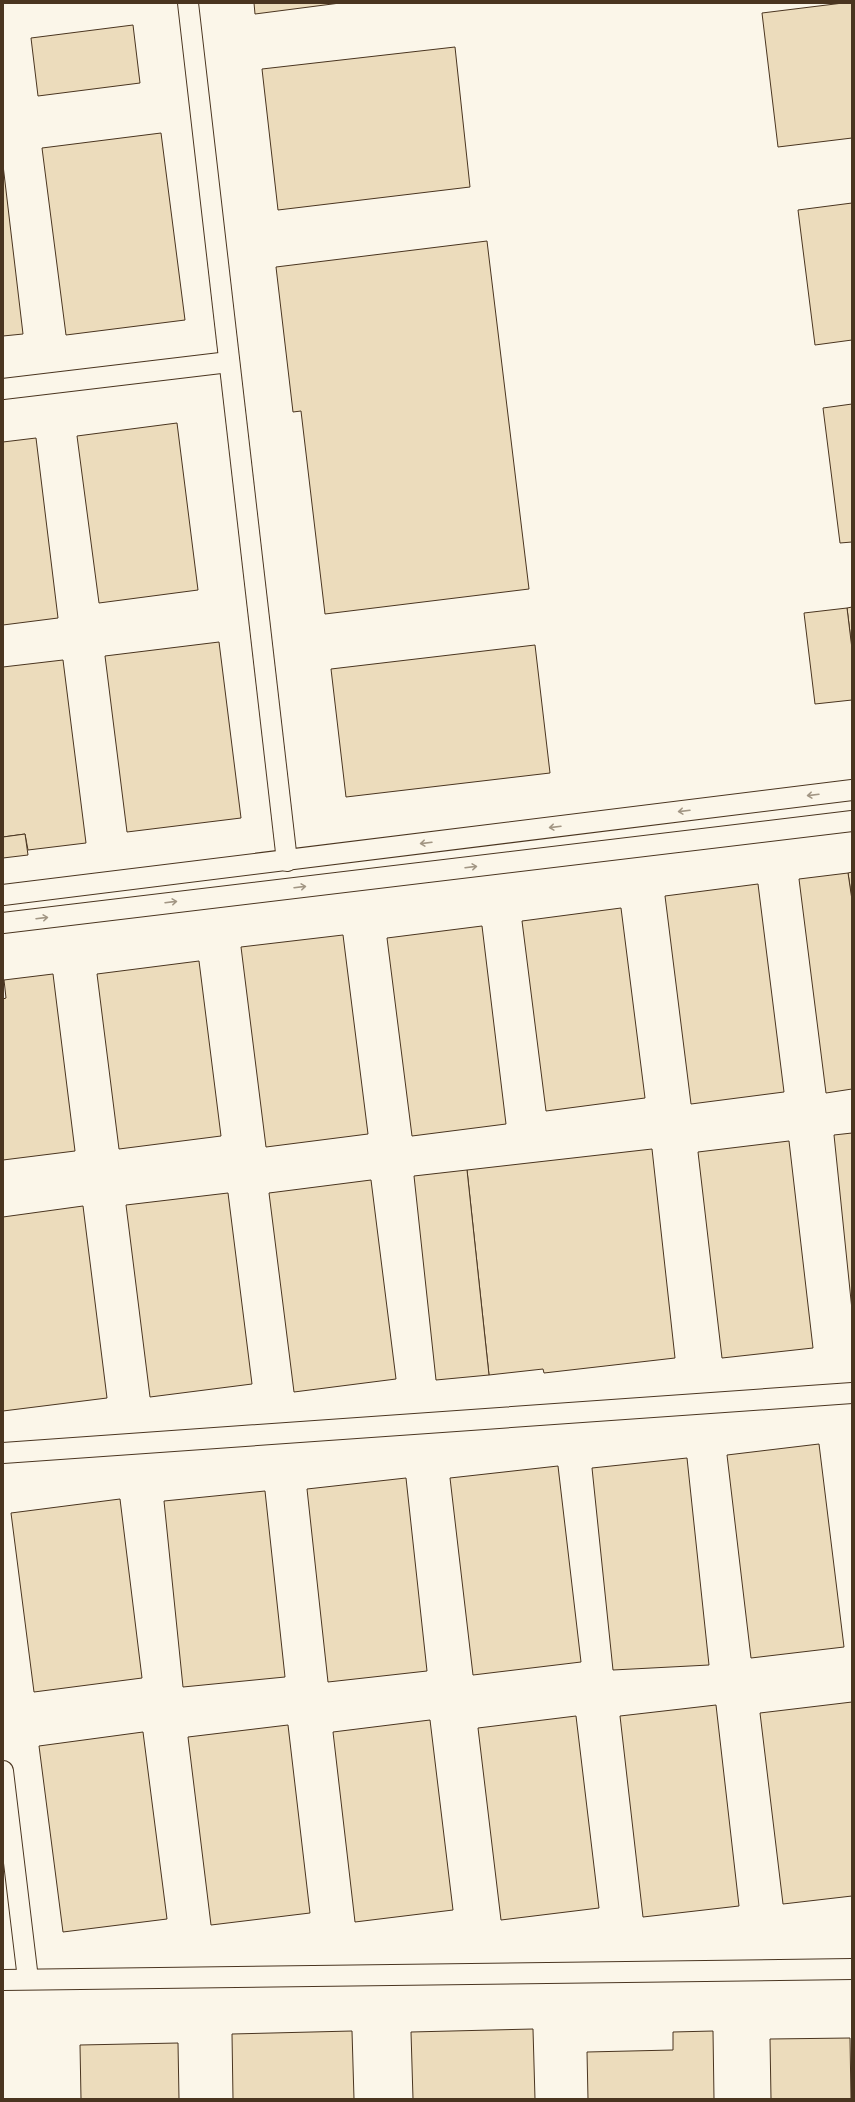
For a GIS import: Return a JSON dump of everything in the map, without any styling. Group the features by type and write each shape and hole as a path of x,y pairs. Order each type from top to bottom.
{"street":[{"path":"188,3 287,861"},
{"path":"3,389 229,362"},
{"path":"3,895 852,790"},
{"path":"3,923 852,821"},
{"path":"3,1453 852,1392"},
{"path":"3,1771 28,1979"},
{"path":"3,1980 852,1969"}],"building":[{"path":"254,3 340,3 255,14"},
{"path":"852,3 852,138 778,147 762,13"},
{"path":"133,25 140,83 38,96 31,38"},
{"path":"455,47 470,187 278,210 262,69"},
{"path":"161,133 185,320 66,335 42,148"},
{"path":"3,165 23,334 3,336"},
{"path":"852,203 852,340 815,345 798,210"},
{"path":"487,241 529,589 325,614 301,411 293,412 276,267"},
{"path":"852,404 852,542 840,543 823,408"},
{"path":"177,423 198,590 99,603 77,436"},
{"path":"36,438 58,618 3,625 3,442"},
{"path":"852,607 852,649 847,608"},
{"path":"847,608 852,649 852,700 815,704 804,613"},
{"path":"219,642 241,818 127,832 105,656"},
{"path":"535,645 550,773 346,797 331,669"},
{"path":"63,660 86,843 28,850 25,834 3,837 3,667"},
{"path":"25,834 28,855 3,858 3,837"},
{"path":"852,872 852,900 848,873"},
{"path":"848,873 852,900 852,1089 826,1093 799,879"},
{"path":"758,884 784,1092 691,1104 665,896"},
{"path":"621,908 645,1098 546,1111 522,921"},
{"path":"482,926 506,1124 412,1136 387,938"},
{"path":"343,935 368,1134 266,1147 241,947"},
{"path":"199,961 221,1136 119,1149 97,974"},
{"path":"53,974 75,1151 3,1160 3,999 6,998 4,980"},
{"path":"852,1133 852,1310 834,1135"},
{"path":"789,1141 813,1348 722,1358 698,1152"},
{"path":"652,1149 675,1358 544,1373 543,1369 489,1375 467,1170"},
{"path":"467,1170 489,1375 436,1380 414,1176"},
{"path":"371,1180 396,1379 294,1392 269,1193"},
{"path":"228,1193 252,1384 150,1397 126,1205"},
{"path":"83,1206 107,1398 3,1411 3,1217"},
{"path":"819,1444 844,1647 751,1658 727,1455"},
{"path":"687,1458 709,1665 613,1670 592,1468"},
{"path":"558,1466 581,1662 473,1675 450,1478"},
{"path":"406,1478 427,1671 328,1682 307,1489"},
{"path":"265,1491 285,1677 183,1687 164,1501"},
{"path":"120,1499 142,1678 34,1692 11,1513"},
{"path":"852,1702 852,1896 783,1904 760,1713"},
{"path":"716,1705 739,1906 643,1917 620,1716"},
{"path":"576,1716 599,1908 501,1920 478,1728"},
{"path":"430,1720 453,1910 355,1922 333,1732"},
{"path":"288,1725 310,1913 211,1925 188,1737"},
{"path":"143,1732 167,1919 63,1932 39,1746"},
{"path":"533,2029 535,2099 413,2099 411,2032"},
{"path":"352,2031 354,2099 233,2099 232,2034"},
{"path":"713,2031 714,2099 588,2099 587,2052 673,2050 673,2032"},
{"path":"850,2038 851,2099 771,2099 770,2039"},
{"path":"178,2043 179,2099 81,2099 80,2045"}]}
